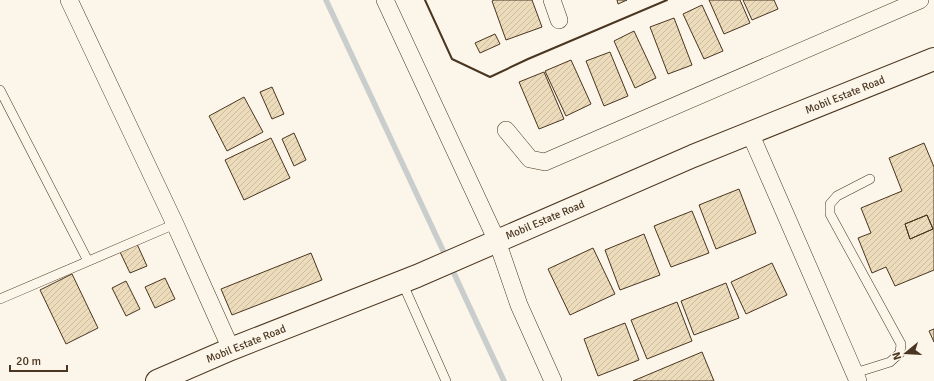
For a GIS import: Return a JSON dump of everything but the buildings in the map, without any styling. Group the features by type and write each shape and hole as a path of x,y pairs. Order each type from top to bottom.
{"main road":[{"name":"Mobil Estate Road","path":"157,381 231,349 409,279 463,254 693,156 934,59"}],"street":[{"path":"68,0 175,224 231,349"},
{"path":"384,0 496,241 520,305 553,381"},
{"path":"552,0 559,20"},
{"path":"506,130 530,159 545,162 920,0"},
{"path":"750,133 857,377"}],"lane":[{"path":"0,90 88,261"},
{"path":"857,377 890,362 900,353 901,344 830,214 830,204 837,196 870,179"},
{"path":"0,299 175,224"},
{"path":"409,279 446,381"}],"waterway":[{"path":"326,0 447,259"},
{"path":"451,267 504,381"}],"wall":[{"path":"425,0 452,59 490,77 528,59 667,0"}]}
